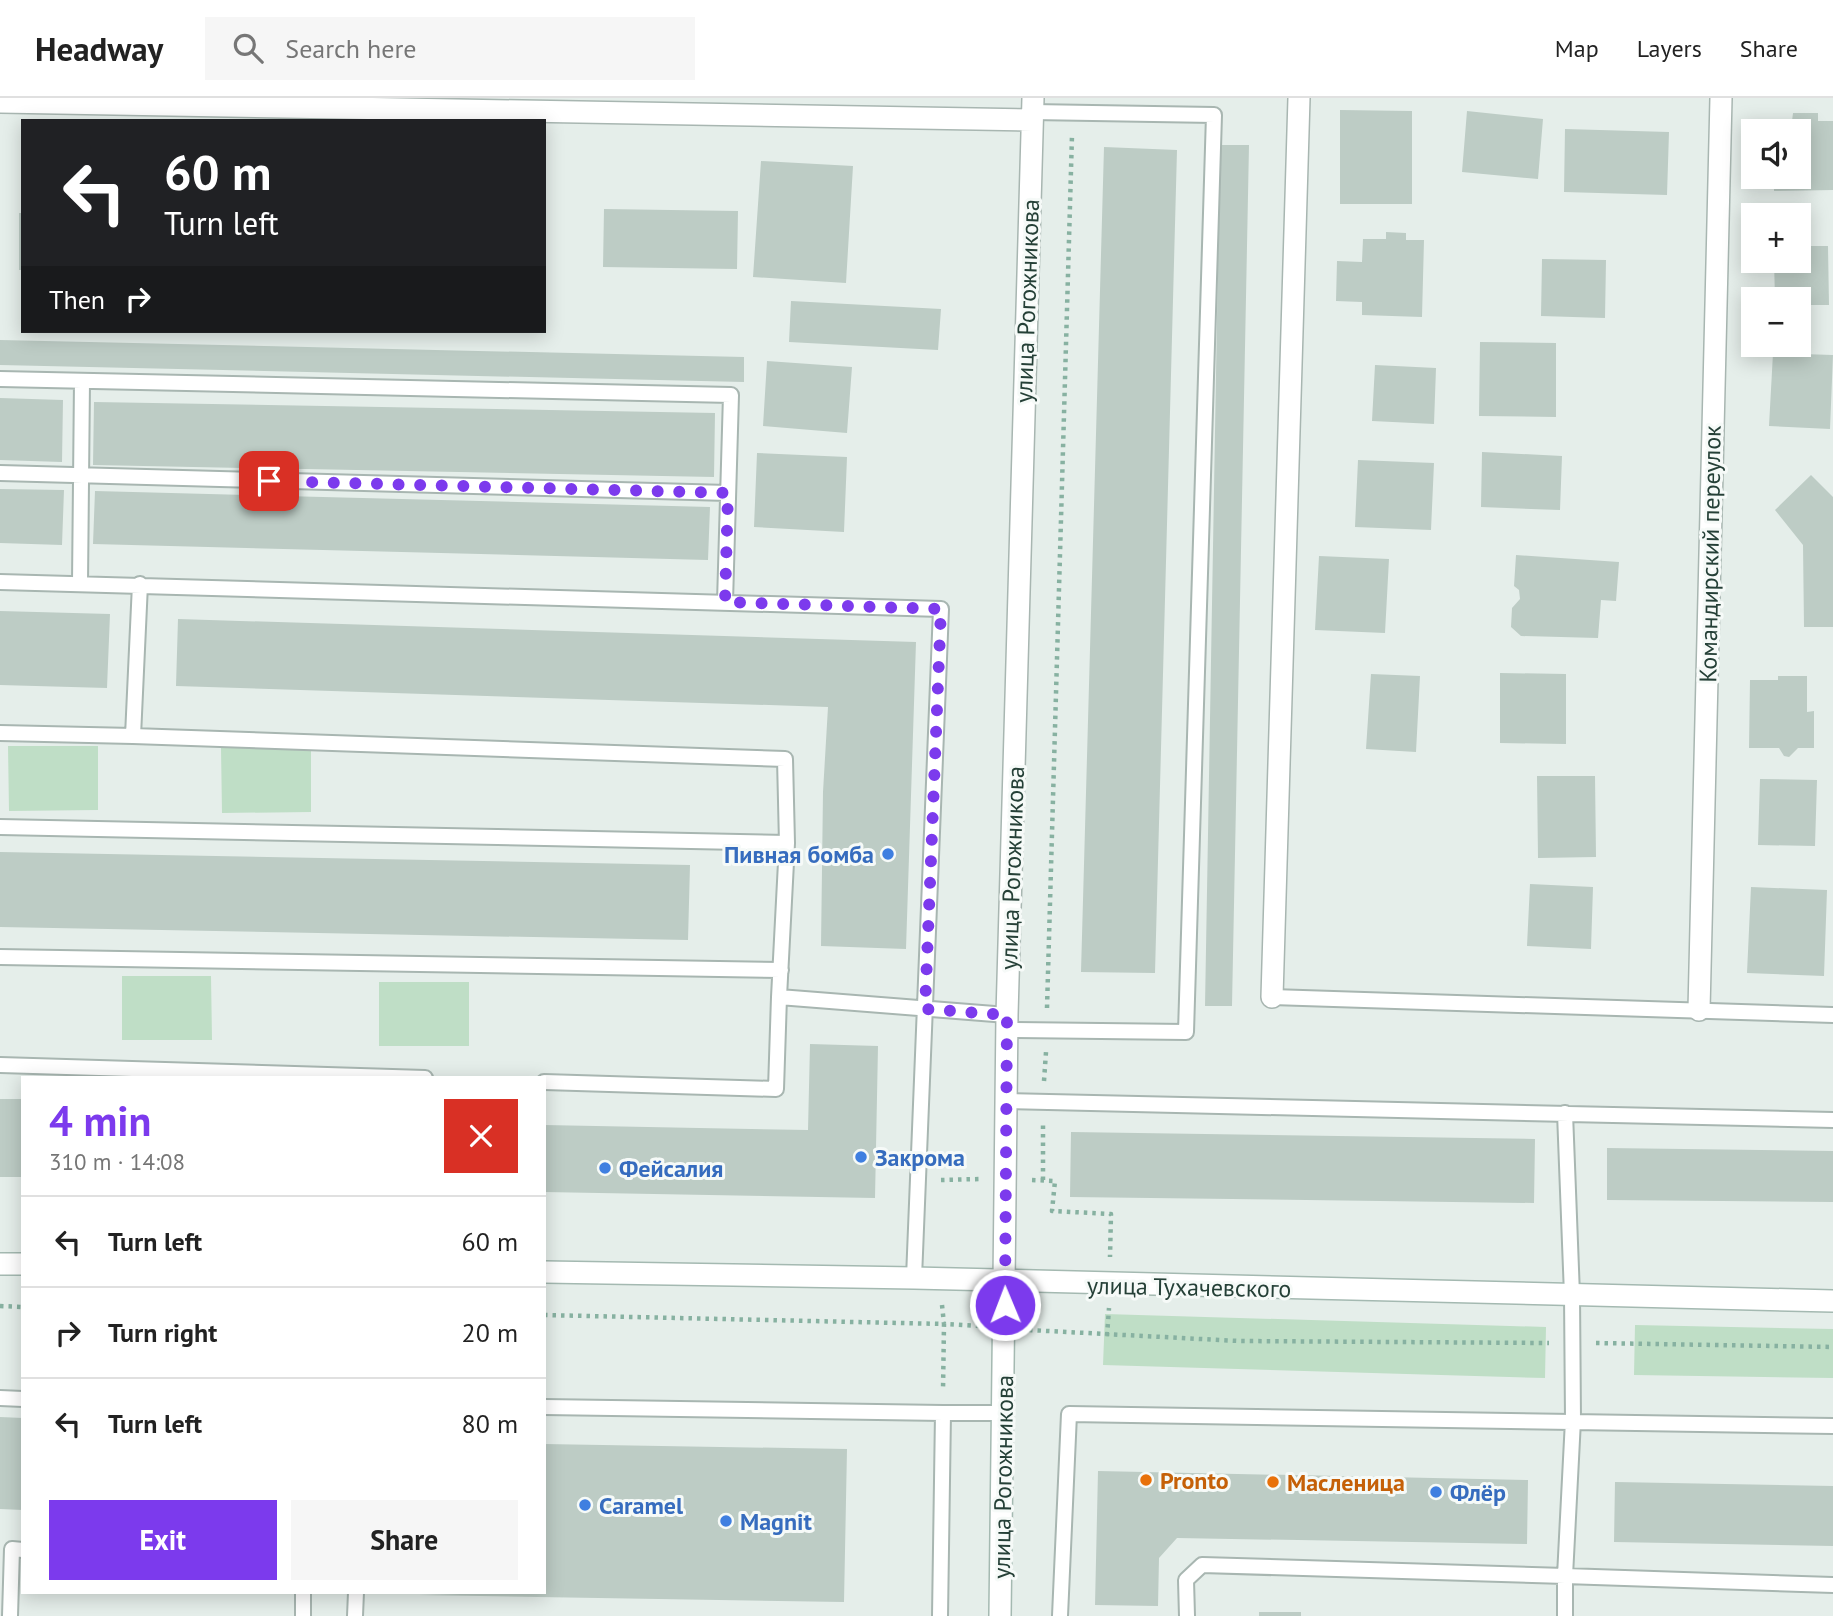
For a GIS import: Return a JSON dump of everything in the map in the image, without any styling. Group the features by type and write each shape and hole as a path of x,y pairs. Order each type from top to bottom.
{"street":[{"path":"1272,997 1299,98"},
{"name":"Командирский переулок","path":"1699,1010 1721,98"},
{"path":"0,102 1033,110"},
{"name":"улица Рогожникова","path":"1000,1616 1005,1413 1005,1101 1033,110"},
{"path":"0,1264 21,1264"},
{"name":"улица Тухачевского","path":"546,1272 914,1278 1004,1283 1833,1301"}],"lane":[{"path":"779,997 925,1009 1046,1031 1186,1032 1214,115 1033,110"},
{"path":"0,379 731,395 725,602"},
{"path":"80,583 82,381"},
{"path":"0,473 728,493"},
{"path":"0,582 941,609 914,1278"},
{"path":"133,736 140,584"},
{"path":"0,733 785,759 787,843 776,1089 546,1082"},
{"path":"0,827 787,843"},
{"path":"0,957 781,970"},
{"path":"1272,997 1833,1015"},
{"path":"0,1065 295,1076"},
{"path":"1005,1101 1833,1120"},
{"path":"1565,1113 1573,1343 1573,1420 1565,1616"},
{"path":"0,1398 21,1399"},
{"path":"546,1407 1005,1413"},
{"path":"940,1616 943,1413"},
{"path":"1060,1616 1069,1414 1833,1426"},
{"path":"7,1608 12,1549 21,1550"},
{"path":"1187,1616 1186,1580 1202,1565 1833,1585"},
{"path":"303,1594 303,1616"},
{"path":"355,1616 356,1594"}],"path":[{"path":"1043,1180 1043,1100 1073,112"},
{"path":"0,1306 21,1307"},
{"path":"546,1315 944,1324 943,1413"},
{"path":"1107,1336 1239,1341 1833,1347"}],"green space":[{"path":"8,746 98,746 98,810 9,811"},
{"path":"221,748 311,748 311,812 222,813"},
{"path":"122,976 211,976 212,1040 122,1040"},
{"path":"379,982 469,982 469,1046 379,1046"},
{"path":"1105,1314 1546,1327 1545,1378 1103,1365"},
{"path":"1635,1325 1833,1329 1833,1378 1634,1375"}],"building":[{"path":"1340,110 1412,111 1412,204 1340,204"},
{"path":"1467,111 1543,119 1538,179 1462,172"},
{"path":"1793,113 1818,113 1818,121 1833,121 1833,190 1774,191 1811,189 1811,119 1792,119"},
{"path":"1565,129 1669,132 1667,195 1564,192"},
{"path":"1220,145 1249,145 1232,1006 1205,1006"},
{"path":"1104,147 1177,150 1155,973 1081,972"},
{"path":"761,161 853,166 846,283 753,277"},
{"path":"604,209 738,211 737,269 603,267"},
{"path":"19,213 21,213 21,270"},
{"path":"1386,232 1406,233 1406,240 1424,240 1422,317 1362,315 1362,302 1336,301 1337,261 1362,262 1363,239 1386,239"},
{"path":"1811,246 1828,246 1829,305 1811,305 1811,287 1775,287 1774,273 1811,273"},
{"path":"1542,259 1606,260 1605,318 1541,316"},
{"path":"791,301 941,309 938,350 789,342"},
{"path":"0,340 744,357 744,382 0,365"},
{"path":"1480,342 1556,343 1556,417 1479,416"},
{"path":"1833,355 1830,429 1769,426 1773,357"},
{"path":"767,361 852,367 847,433 763,426"},
{"path":"1375,365 1436,368 1434,424 1372,421"},
{"path":"0,398 63,400 62,462 0,460"},
{"path":"94,402 715,413 714,477 93,465"},
{"path":"1482,452 1562,456 1560,510 1481,507"},
{"path":"757,453 847,457 844,532 754,527"},
{"path":"1358,460 1434,463 1431,530 1355,527"},
{"path":"1811,475 1833,497 1833,627 1804,627 1803,545 1775,510"},
{"path":"0,489 64,490 62,545 0,543"},
{"path":"95,491 710,507 708,560 93,544"},
{"path":"1516,555 1619,562 1616,601 1601,600 1598,638 1521,636 1511,627 1512,608 1520,599 1519,590 1514,586"},
{"path":"1319,556 1389,559 1385,633 1315,630"},
{"path":"0,611 110,614 107,688 0,685"},
{"path":"178,619 916,642 906,949 821,946 823,792 828,707 176,686"},
{"path":"1500,673 1566,674 1566,744 1500,743"},
{"path":"1371,674 1420,676 1416,752 1366,749"},
{"path":"1778,676 1807,676 1807,712 1814,711 1814,748 1798,748 1789,757 1784,756 1779,748 1749,748 1750,680 1778,680"},
{"path":"1537,776 1595,776 1596,857 1538,858"},
{"path":"1760,779 1817,780 1815,846 1758,845"},
{"path":"0,852 690,865 688,940 0,927"},
{"path":"1530,884 1593,887 1591,949 1527,946"},
{"path":"1751,887 1827,890 1824,976 1747,973"},
{"path":"810,1044 878,1046 875,1198 546,1192 546,1125 808,1130"},
{"path":"0,1099 21,1099 21,1177 0,1177"},
{"path":"1071,1132 1535,1139 1534,1203 1070,1197"},
{"path":"1607,1148 1833,1151 1833,1202 1607,1200"},
{"path":"0,1417 21,1418 21,1510 0,1509"},
{"path":"546,1444 847,1449 844,1602 419,1595 546,1594"},
{"path":"1098,1471 1528,1480 1527,1544 1177,1538 1159,1558 1158,1606 1095,1605"},
{"path":"1615,1482 1833,1486 1833,1546 1614,1542"},
{"path":"1259,1612 1301,1612 1301,1616 1259,1616"}],"place":[{"name":"Пивная бомба","path":"888,854"},
{"name":"Закрома","path":"861,1157"},
{"name":"Фейсалия","path":"605,1168"},
{"name":"Pronto","path":"1146,1480"},
{"name":"Масленица","path":"1273,1482"},
{"name":"Флёр","path":"1436,1492"},
{"name":"Caramel","path":"585,1505"},
{"name":"Magnit","path":"726,1521"}],"route":[{"path":"269,481 728,493 725,602 941,609 925,1009 1007,1015 1005,1305"}]}
